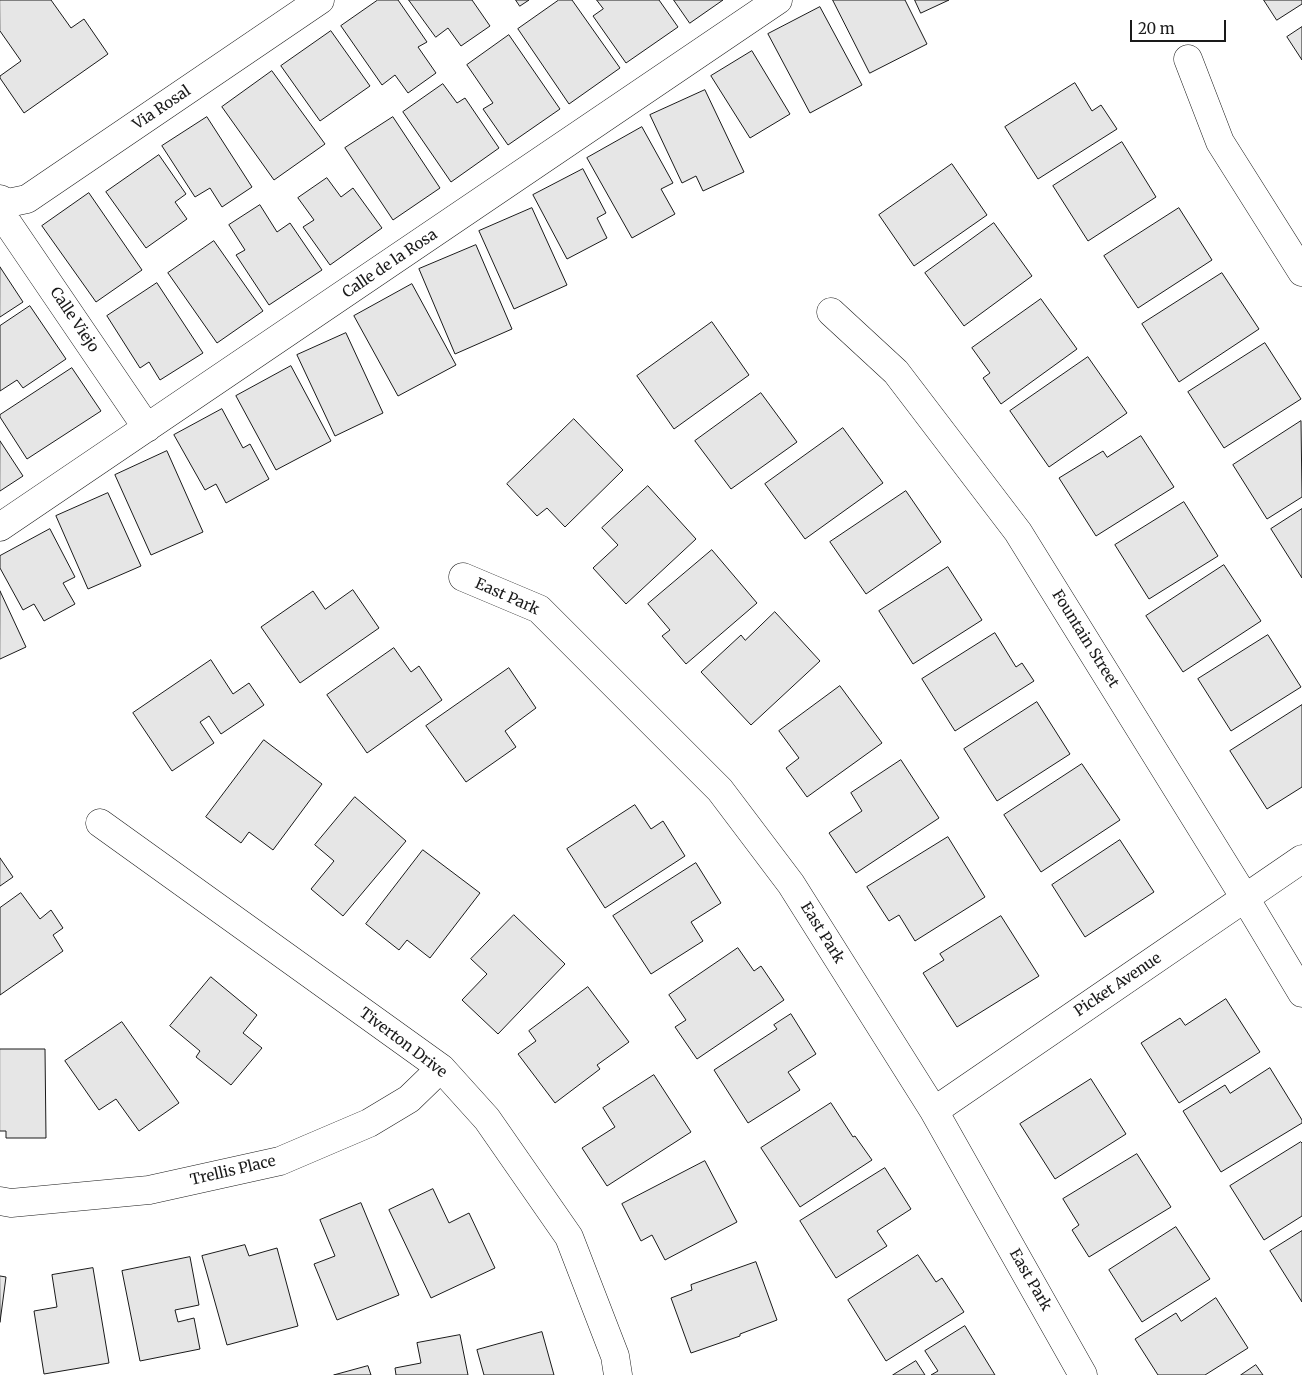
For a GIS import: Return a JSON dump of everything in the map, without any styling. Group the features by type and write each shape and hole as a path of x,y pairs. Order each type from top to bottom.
{"street":[{"name":"Via Rosal","path":"0,199 8,203 27,199 320,0"},
{"name":"Calle de la Rosa","path":"0,527 778,0"},
{"path":"1188,59 1220,142 1302,272"},
{"name":"Calle Viejo","path":"0,212 147,428"},
{"name":"Fountain Street","path":"831,312 896,372 1018,532 1302,993"},
{"name":"East Park","path":"463,577 540,609 720,790 791,884 934,1111 1083,1375"},
{"name":"Tiverton Drive","path":"100,823 441,1068 487,1119 569,1237 615,1356 618,1375"},
{"name":"Picket Avenue","path":"934,1111 1302,859"},
{"name":"Trellis Place","path":"0,1201 11,1203 150,1190 280,1161 369,1123 410,1099 441,1068"}],"building":[{"path":"0,0 51,0 71,28 84,19 108,54 24,113 0,78 0,76 21,61 0,31"},
{"path":"378,0 398,0 427,42 418,47 436,73 408,93 395,75 382,85 341,26"},
{"path":"409,0 472,0 490,26 461,46 448,28 436,37"},
{"path":"516,0 529,0 520,6"},
{"path":"559,0 572,0 620,68 569,104 518,29"},
{"path":"597,0 659,0 678,27 626,63 593,16 603,9"},
{"path":"674,0 723,0 690,23"},
{"path":"833,0 905,0 927,44 870,73"},
{"path":"915,0 949,0 921,13"},
{"path":"1264,0 1302,0 1302,4 1277,20"},
{"path":"820,7 862,85 810,113 768,34"},
{"path":"1302,27 1302,60 1287,37"},
{"path":"331,31 370,86 320,121 281,66"},
{"path":"509,35 560,109 508,145 483,109 493,103 467,65"},
{"path":"752,51 790,114 750,138 711,76"},
{"path":"272,71 325,144 274,180 222,107"},
{"path":"1075,83 1092,111 1101,105 1117,129 1038,179 1005,127"},
{"path":"443,84 457,103 465,98 499,148 451,182 403,112"},
{"path":"705,90 744,172 703,191 696,176 682,183 650,115"},
{"path":"207,117 252,187 222,207 210,188 195,197 162,146"},
{"path":"393,117 440,188 393,220 345,148"},
{"path":"642,127 673,183 661,189 675,214 632,238 587,158"},
{"path":"1122,142 1156,197 1088,241 1053,186"},
{"path":"159,155 186,194 175,202 187,219 146,248 106,192"},
{"path":"952,164 987,215 914,266 879,215"},
{"path":"583,169 606,213 597,218 607,238 567,259 533,195"},
{"path":"327,178 341,197 353,188 382,228 330,265 303,227 314,220 298,198"},
{"path":"89,193 142,270 96,302 42,226"},
{"path":"260,205 277,232 290,223 322,270 269,305 236,255 245,250 229,225"},
{"path":"532,208 567,285 514,309 479,231"},
{"path":"1179,208 1212,260 1138,308 1104,256"},
{"path":"994,223 1032,276 964,326 925,273"},
{"path":"214,241 263,311 217,343 168,273"},
{"path":"476,245 512,329 455,354 419,269"},
{"path":"0,267 23,302 0,317"},
{"path":"1222,273 1259,329 1179,382 1142,324"},
{"path":"157,283 203,353 160,380 149,362 140,368 107,316"},
{"path":"412,284 456,365 398,396 354,316"},
{"path":"1041,299 1077,349 1001,404 983,378 990,373 972,348"},
{"path":"30,306 66,359 23,388 17,380 0,391 0,326"},
{"path":"712,322 749,375 674,429 637,376"},
{"path":"346,333 383,413 335,436 297,355"},
{"path":"1265,343 1301,399 1224,448 1188,392"},
{"path":"1088,357 1127,413 1049,467 1010,411"},
{"path":"291,366 331,441 276,470 236,396"},
{"path":"72,368 101,411 27,459 0,415"},
{"path":"761,393 797,442 731,489 695,441"},
{"path":"222,409 243,448 250,444 269,479 226,503 216,484 205,490 174,435"},
{"path":"574,419 623,470 565,527 547,508 537,516 507,484"},
{"path":"1301,421 1302,497 1267,519 1233,465"},
{"path":"843,428 883,483 805,539 765,484"},
{"path":"1141,436 1174,487 1096,536 1059,478 1103,451 1107,457"},
{"path":"0,441 23,476 0,491"},
{"path":"167,451 203,532 151,555 115,475"},
{"path":"648,486 696,539 626,604 593,568 618,545 602,528"},
{"path":"906,491 941,542 866,594 830,542"},
{"path":"108,493 141,566 88,589 56,516"},
{"path":"1184,502 1218,556 1149,599 1115,545"},
{"path":"1302,509 1302,578 1271,529"},
{"path":"50,529 75,577 63,583 75,604 44,621 34,604 23,610 0,568 0,556"},
{"path":"712,550 757,603 686,664 662,636 670,630 648,604"},
{"path":"1224,565 1261,621 1183,672 1146,616"},
{"path":"948,567 982,620 913,664 879,611"},
{"path":"353,590 379,628 300,683 261,627 313,591 325,609"},
{"path":"0,591 26,647 0,659"},
{"path":"775,612 820,661 751,725 701,672 741,635 745,640"},
{"path":"995,633 1016,667 1022,663 1034,681 955,731 922,679"},
{"path":"1268,635 1301,687 1231,731 1198,679"},
{"path":"394,648 411,672 419,666 442,700 367,753 327,695"},
{"path":"211,660 233,694 249,683 264,705 221,734 209,716 200,722 214,743 172,771 133,713"},
{"path":"509,668 536,708 505,731 516,747 466,782 426,726"},
{"path":"840,686 882,743 807,797 786,768 799,758 779,731"},
{"path":"1037,702 1070,754 997,801 964,749"},
{"path":"1302,705 1302,787 1267,809 1230,751"},
{"path":"264,740 322,784 273,850 249,832 241,843 206,817"},
{"path":"901,760 939,818 856,873 829,833 862,811 851,793"},
{"path":"1082,764 1120,820 1041,872 1004,815"},
{"path":"355,797 406,841 343,916 311,889 334,861 315,845"},
{"path":"635,805 651,829 663,821 685,856 605,908 567,849"},
{"path":"948,837 985,897 915,941 899,915 889,921 867,887"},
{"path":"1120,840 1154,892 1085,937 1052,885"},
{"path":"423,850 480,893 430,958 407,940 399,950 366,924"},
{"path":"0,858 13,877 0,886"},
{"path":"696,863 721,903 691,922 703,941 651,974 613,916"},
{"path":"21,893 40,919 51,910 63,928 53,935 63,951 0,995 0,908"},
{"path":"514,915 565,964 498,1034 462,1000 487,974 471,959"},
{"path":"1001,916 1039,976 957,1027 923,973 944,960 940,954"},
{"path":"738,948 754,971 761,966 784,1000 697,1059 675,1027 686,1020 669,995"},
{"path":"211,977 257,1015 243,1033 262,1048 231,1085 196,1057 200,1051 170,1026"},
{"path":"588,987 629,1042 597,1065 600,1069 555,1103 518,1054 536,1041 529,1031"},
{"path":"1226,999 1260,1052 1179,1103 1141,1043 1180,1018 1185,1025"},
{"path":"791,1014 816,1054 788,1072 800,1090 748,1123 714,1070 777,1029 774,1025"},
{"path":"122,1022 179,1103 139,1131 116,1099 99,1110 65,1061"},
{"path":"0,1049 45,1049 46,1138 6,1138 6,1131 0,1131"},
{"path":"1270,1068 1302,1120 1302,1123 1221,1172 1183,1111 1225,1085 1230,1093"},
{"path":"654,1075 691,1132 607,1186 582,1148 615,1127 603,1108"},
{"path":"1091,1079 1126,1134 1055,1179 1020,1124"},
{"path":"831,1103 853,1137 855,1136 872,1160 800,1207 761,1148"},
{"path":"1301,1142 1302,1216 1264,1240 1230,1186"},
{"path":"1137,1154 1171,1207 1089,1257 1072,1230 1079,1225 1063,1199"},
{"path":"705,1161 737,1222 665,1260 652,1235 641,1241 622,1204"},
{"path":"885,1168 911,1209 877,1231 887,1246 836,1278 800,1221"},
{"path":"433,1189 449,1223 469,1213 495,1268 431,1298 389,1210"},
{"path":"361,1203 399,1295 337,1320 314,1264 335,1256 320,1220"},
{"path":"1176,1227 1210,1279 1142,1322 1109,1270"},
{"path":"1302,1231 1302,1302 1270,1251"},
{"path":"245,1245 249,1256 277,1248 298,1326 227,1345 202,1256"},
{"path":"918,1255 936,1282 942,1278 964,1312 886,1361 848,1300"},
{"path":"190,1257 199,1305 175,1310 178,1322 194,1318 200,1349 140,1361 122,1271"},
{"path":"756,1262 777,1320 740,1334 740,1336 691,1353 671,1298 692,1290 691,1285"},
{"path":"93,1268 109,1363 44,1374 34,1311 57,1307 52,1275"},
{"path":"0,1276 6,1277 0,1322"},
{"path":"1216,1298 1248,1348 1205,1375 1158,1375 1135,1339 1176,1313 1181,1321"},
{"path":"965,1326 995,1375 931,1375 938,1371 925,1351"},
{"path":"542,1332 554,1375 484,1375 477,1350"},
{"path":"460,1335 468,1375 396,1375 395,1368 421,1363 417,1343"},
{"path":"916,1361 925,1375 893,1375"},
{"path":"1256,1365 1263,1375 1241,1375"},
{"path":"368,1366 371,1375 334,1375"}]}
